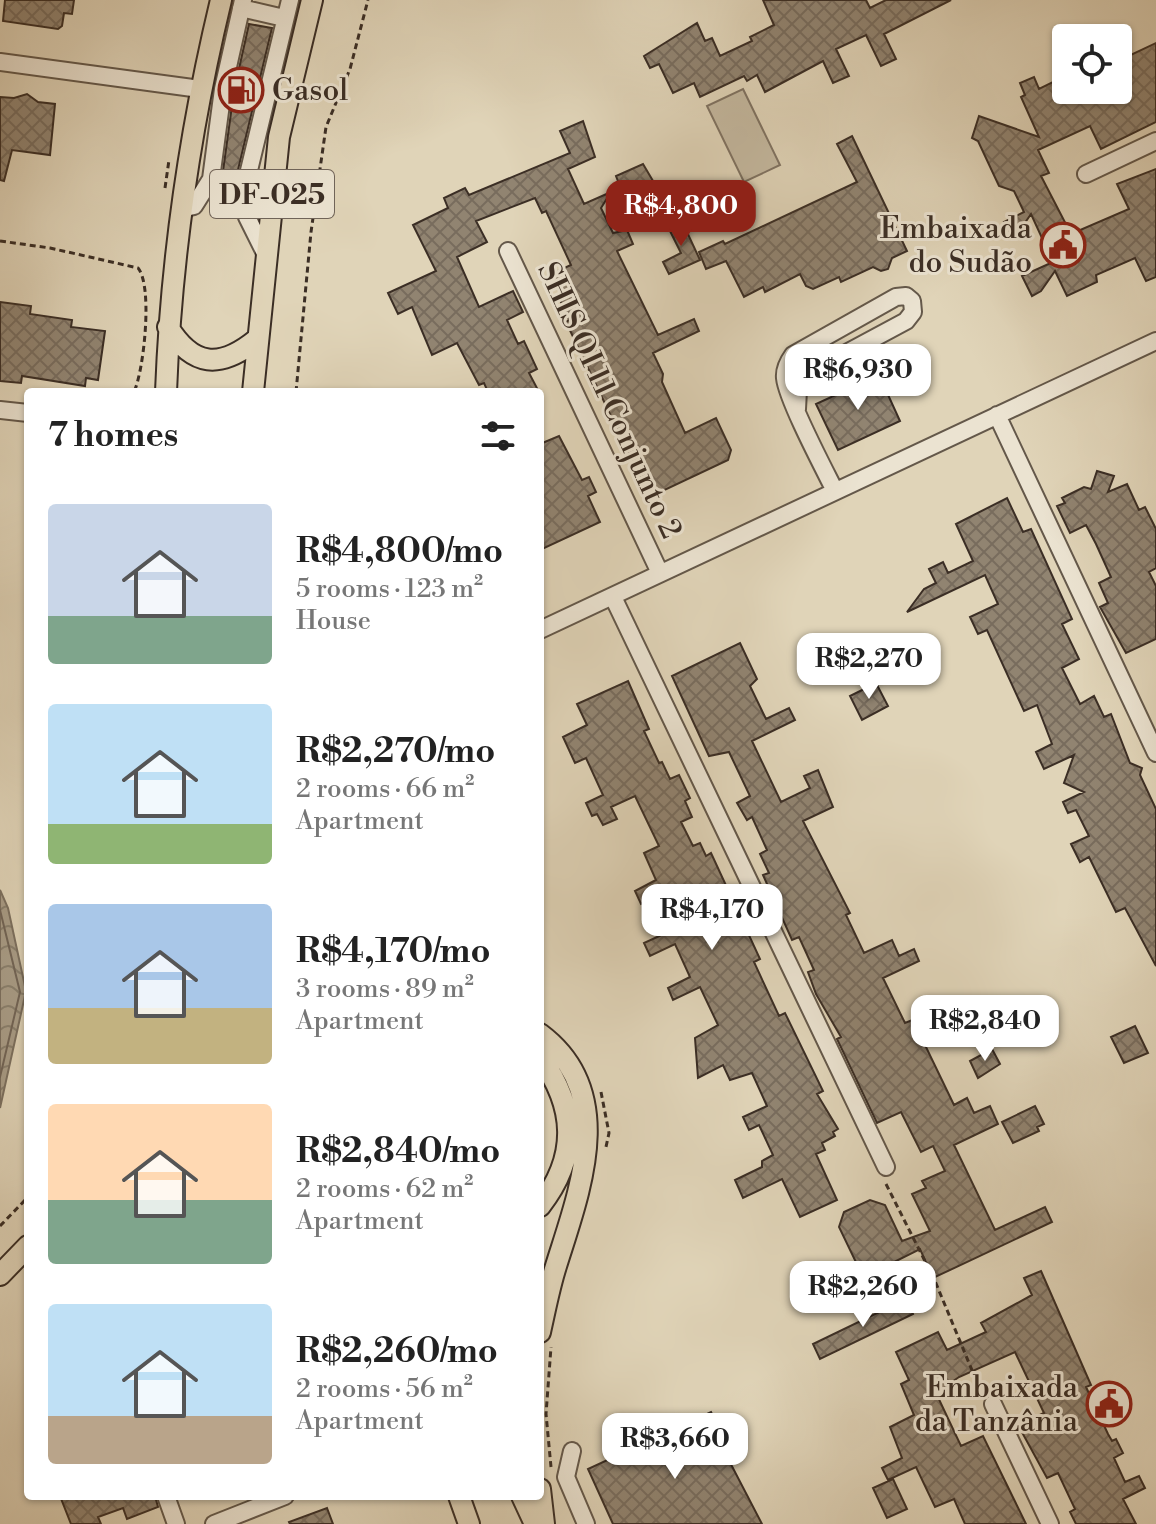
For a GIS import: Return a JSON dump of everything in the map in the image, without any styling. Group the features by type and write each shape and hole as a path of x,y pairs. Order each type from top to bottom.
{"main road":[{"name":"DF-025","path":"253,388 279,137 312,0"},
{"name":"DF-025","path":"166,388 168,327 181,209 200,89 235,3"},
{"path":"168,327 190,353 207,360 226,359 256,340"},
{"path":"544,1039 570,1069 582,1096 587,1156 544,1317"},
{"path":"544,1063 558,1083 570,1137 566,1161 557,1183 544,1201"},
{"path":"0,1258 24,1235"},
{"path":"0,1275 24,1250"},
{"path":"460,1500 469,1524"},
{"path":"524,1500 535,1524"},
{"path":"541,1500 544,1524"}],"street":[{"path":"265,253 247,217 245,187 290,0"},
{"path":"181,209 194,206 211,179 235,3 284,18"},
{"path":"0,62 200,89"},
{"path":"1086,174 1156,141"},
{"path":"211,179 245,187"},
{"name":"SHIS QI 11 Conjunto 2","path":"508,251 660,573"},
{"path":"797,409 798,390 811,372 906,321 913,312 912,301 906,296 896,297 793,355 786,367 785,381 797,409 835,491"},
{"path":"544,628 1156,341"},
{"path":"0,410 24,413"},
{"path":"997,415 1156,753"},
{"path":"613,597 884,1164"},
{"path":"994,1406 1050,1524"},
{"path":"572,1451 566,1477 586,1524"},
{"path":"167,1500 176,1524"},
{"path":"214,1524 275,1500"}],"path":[{"path":"296,388 311,232 326,127 350,69 368,0"},
{"path":"0,241 50,248 138,268 144,276 141,378 136,388"},
{"path":"884,1164 886,1185 935,1281 984,1399 994,1406"},
{"path":"0,1226 24,1201"}],"shaded area":[{"path":"743,89 780,165 744,182 707,106"}],"water":[{"path":"0,890 8,908 24,982 24,1000 0,1108"}],"building":[{"path":"5,0 74,0 72,14 64,13 62,26 58,29 3,21"},
{"path":"763,0 866,0 870,8 886,0 951,0 884,34 896,59 881,66 866,35 836,49 849,76 833,83 823,61 765,92 757,75 747,81 744,76 700,97 694,83 673,93 659,64 650,68 644,56 697,23 705,41 712,38 720,56 752,41 750,37 774,25"},
{"path":"249,24 272,28 237,174 223,171 234,91"},
{"path":"1156,43 1156,122 1101,149 1090,126 1038,150 1049,173 1041,176 1071,234 1129,209 1117,184 1156,169 1156,277 1146,281 1135,258 1096,275 1097,282 1067,296 1055,271 1041,291 1032,296 1022,276 1053,262 1031,214 1016,236 1009,232 1004,222 1024,212 1014,191 999,186 978,141 972,138 979,116 1039,137 1021,97 1025,95 1020,83 1034,77 1039,89 1052,82 1052,104 1132,104 1132,54"},
{"path":"27,94 38,102 55,104 50,155 12,150 4,181 0,180 0,97 14,98"},
{"path":"583,121 595,157 568,169 584,204 611,192 601,208 613,233 627,230 633,244 617,251 658,335 694,319 699,331 653,353 663,374 662,382 685,433 716,418 731,450 728,460 654,495 645,476 641,479 566,322 569,320 560,300 563,299 551,274 571,265 546,211 542,213 535,198 476,221 487,242 457,257 479,307 513,291 523,312 507,320 518,344 524,341 537,369 529,373 537,388 486,388 484,383 479,385 457,343 432,355 412,307 398,314 388,293 436,271 413,225 448,208 444,198 465,188 469,195 570,153 560,131"},
{"path":"852,136 907,251 892,258 888,269 881,271 873,267 841,282 839,277 813,289 806,286 800,274 765,292 763,287 744,297 726,261 706,269 699,252 723,241 725,244 857,182 837,144"},
{"path":"643,164 656,186 625,199 616,176"},
{"path":"680,217 700,260 669,274 663,262 681,253 666,223"},
{"path":"0,302 31,306 30,314 72,320 71,327 105,331 98,380 86,378 85,386 22,376 21,383 0,381"},
{"path":"879,375 900,421 838,450 816,404"},
{"path":"559,436 582,480 589,477 596,492 588,496 600,522 544,548 544,442"},
{"path":"1097,471 1114,476 1108,492 1127,484 1139,510 1145,507 1156,529 1156,568 1149,572 1156,586 1156,639 1126,653 1100,607 1108,603 1099,583 1111,577 1096,544 1086,525 1070,533 1057,506 1065,503 1062,498 1084,487 1091,489"},
{"path":"1007,498 1023,532 1031,529 1072,619 1062,624 1079,659 1062,668 1080,704 1094,696 1104,717 1111,714 1130,763 1142,768 1140,775 1156,809 1156,966 1125,908 1116,912 1089,857 1080,862 1071,844 1089,836 1076,810 1068,813 1063,802 1084,792 1064,783 1074,755 1044,769 1036,752 1052,744 1037,705 1024,711 987,630 978,634 970,617 998,604 985,575 907,612 924,589 936,583 929,569 943,562 948,573 973,561 956,524"},
{"path":"740,643 757,679 750,686 766,719 789,708 795,720 752,741 781,802 810,788 804,776 818,770 833,807 803,821 850,913 846,915 864,953 892,940 899,956 914,949 919,961 883,978 905,1023 920,1017 931,1042 925,1045 954,1105 967,1098 974,1113 990,1106 998,1124 954,1145 995,1230 1045,1207 1052,1222 933,1278 920,1249 884,1267 886,1271 865,1281 839,1227 844,1212 870,1200 885,1205 902,1241 930,1231 912,1194 926,1188 922,1181 945,1171 933,1146 921,1152 901,1112 877,1123 837,1039 841,1037 816,994 808,972 814,970 799,937 792,940 763,875 769,873 760,854 767,850 752,817 747,820 737,803 750,796 729,752 709,756 672,676"},
{"path":"628,681 649,729 644,731 659,763 662,762 670,779 679,775 690,798 685,801 692,817 681,822 693,846 700,843 706,856 711,853 760,959 754,962 779,1016 785,1013 823,1091 817,1094 838,1129 833,1132 835,1136 822,1143 825,1150 816,1154 837,1200 800,1217 782,1179 743,1198 735,1180 762,1167 762,1161 773,1155 759,1125 749,1130 743,1117 767,1106 752,1073 730,1080 723,1065 698,1078 695,1038 718,1025 700,987 673,1000 668,988 690,977 675,944 650,956 644,943 679,927 677,922 683,920 670,891 641,904 635,891 656,880 644,853 659,846 635,796 611,807 617,819 603,825 597,814 592,816 586,803 603,795 586,758 575,763 563,737 587,725 577,704"},
{"path":"876,683 888,706 862,720 850,696"},
{"path":"1135,1026 1148,1053 1124,1063 1111,1037"},
{"path":"992,1049 1000,1064 978,1078 970,1061"},
{"path":"1035,1106 1044,1124 1037,1127 1039,1131 1013,1143 1002,1122"},
{"path":"1041,1271 1091,1385 1086,1387 1108,1434 1112,1441 1116,1439 1123,1453 1114,1458 1125,1482 1139,1476 1145,1488 1123,1499 1136,1524 1076,1524 1070,1512 1075,1509 1058,1473 1047,1478 1018,1425 1044,1413 1015,1352 959,1377 936,1393 961,1446 983,1436 1026,1524 965,1524 954,1499 935,1507 916,1467 888,1480 882,1468 902,1458 890,1427 914,1415 901,1384 909,1380 896,1352 938,1332 947,1350 986,1332 981,1323 1032,1295 1024,1278"},
{"path":"906,1299 913,1314 820,1359 813,1344"},
{"path":"711,1412 727,1447 723,1449 762,1524 613,1524 588,1469"},
{"path":"893,1479 907,1509 887,1518 873,1488"},
{"path":"62,1500 156,1500 158,1507 127,1519 123,1508 98,1517 101,1524 71,1524"},
{"path":"327,1508 333,1524 289,1522"}],"place":[{"name":"Gasol","path":"241,90"},
{"name":"Embaixada do Sudão","path":"1063,245"},
{"name":"Embaixada da Tanzânia","path":"1109,1404"}]}
